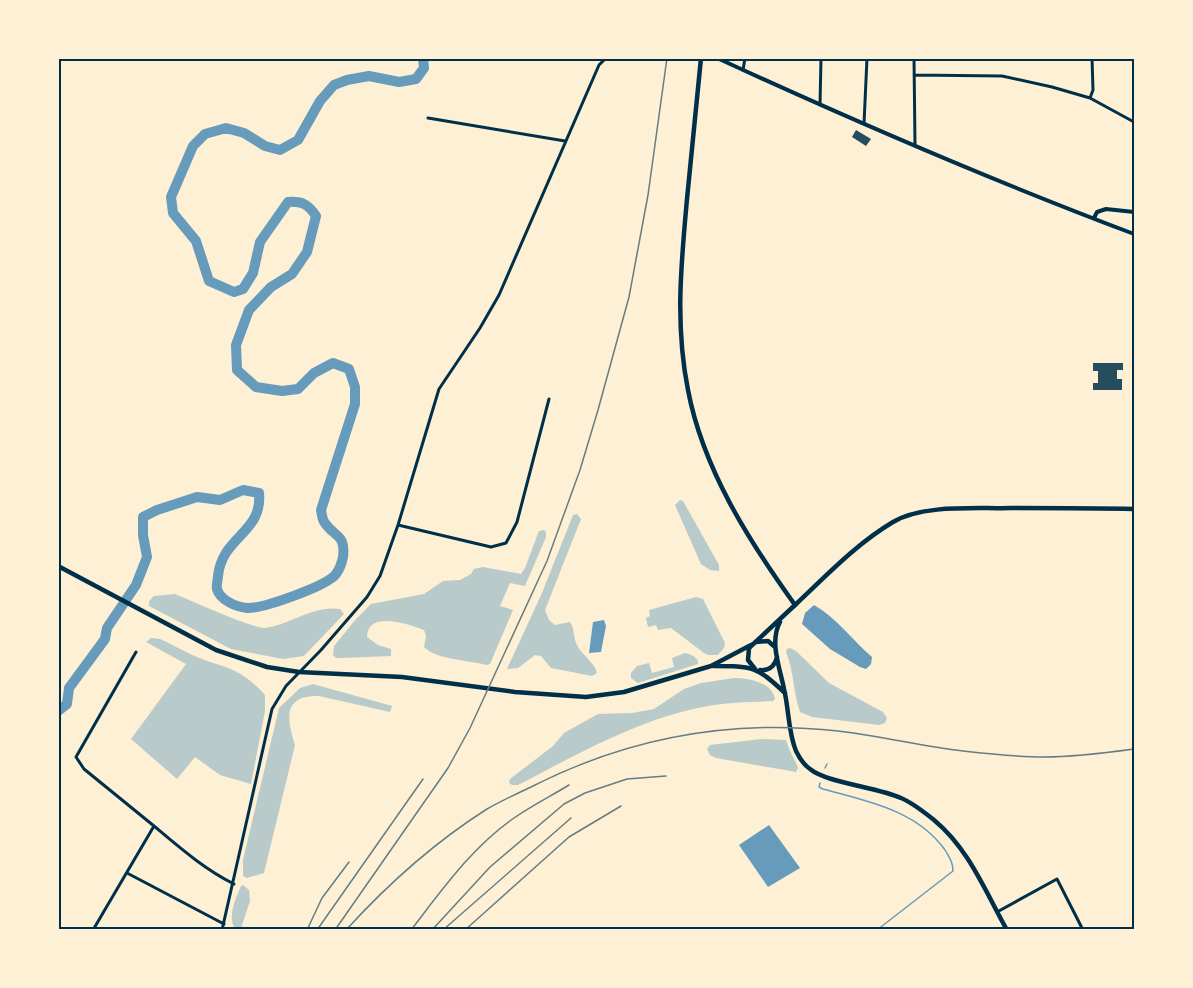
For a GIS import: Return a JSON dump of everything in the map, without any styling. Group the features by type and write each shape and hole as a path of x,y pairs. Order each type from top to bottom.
{"main road":[{"path":"701,58 679,285 683,359 688,392 708,453 725,492 748,534 795,605"},
{"path":"785,693 748,660 747,652 752,644 781,620 847,557 894,522 911,515 962,509 1134,509"},
{"path":"58,566 216,650 267,667 299,672 402,677 515,692 586,697 624,692 711,666 764,640 776,649"},
{"path":"781,620 776,632 777,657 795,749 808,769 826,777 877,789 902,798 920,809 953,837 970,860 1007,930"},
{"path":"711,666 769,669 775,664 777,657"}],"street":[{"path":"222,930 272,710 286,686 367,597 380,576 398,525 439,389 499,295 599,65 606,58"},
{"path":"717,58 820,106 1134,234"},
{"path":"743,70 745,58"},
{"path":"820,106 821,58"},
{"path":"864,124 867,58"},
{"path":"914,58 915,146"},
{"path":"1090,98 1093,90 1092,58"},
{"path":"914,75 1002,76 1072,91 1134,122"},
{"path":"428,118 565,141"},
{"path":"1094,218 1097,212 1106,208 1134,212"},
{"path":"398,525 491,547 506,543 516,522 549,399"},
{"path":"136,652 76,757 84,769 154,826 211,871 234,884"},
{"path":"93,930 154,826"},
{"path":"127,873 224,924"},
{"path":"996,912 1057,879 1083,930"}],"shaded area":[{"path":"680,500 683,501 719,565 719,571 710,570 701,564 675,505"},
{"path":"577,514 581,519 545,610 549,620 555,625 570,622 577,645 597,673 592,676 551,668 541,656 535,655 518,668 507,669 542,593 573,515"},
{"path":"544,530 546,537 525,586 510,583 500,606 513,610 490,664 436,655 424,647 426,636 424,630 390,621 374,624 369,629 367,637 378,645 391,649 391,656 336,658 333,655 334,646 371,604 424,594 443,581 460,580 471,574 474,569 483,567 521,574 539,531"},
{"path":"175,594 235,619 265,628 321,610 340,609 344,614 304,656 283,659 231,649 149,606 149,601 154,596"},
{"path":"696,597 703,599 725,643 718,655 704,653 671,628 658,630 656,625 648,627 646,618 650,616 649,610"},
{"path":"151,638 160,639 199,658 235,671 247,678 265,695 265,711 251,784 220,775 195,757 177,779 131,739 186,664 146,642"},
{"path":"790,648 829,683 883,712 887,718 885,723 879,725 812,717 800,712 786,652"},
{"path":"685,653 696,658 698,664 638,683 631,678 631,673 637,666 649,663 652,673 674,667 672,658"},
{"path":"734,678 759,682 773,693 775,699 714,705 663,717 613,737 518,785 509,783 510,779 553,746 564,733 598,714 632,713 654,709 684,689 701,683"},
{"path":"313,684 392,706 390,712 319,696 307,697 293,704 289,718 295,745 264,873 247,878 243,876 243,860 279,708 300,688"},
{"path":"761,739 786,740 798,768 796,772 716,758 710,755 707,749 710,745"},
{"path":"243,885 249,890 250,901 241,928 238,929 232,922 232,911"}],"water":[{"path":"814,605 837,623 872,657 871,664 866,669 830,649 802,624 805,613"},
{"path":"604,620 606,626 601,652 589,653 593,622"},
{"path":"769,825 800,868 768,887 739,845"}],"building":[{"path":"856,130 871,139 866,146 852,137"},
{"path":"1093,363 1123,363 1123,370 1117,370 1117,379 1122,379 1122,390 1093,390 1093,383 1098,383 1098,371 1093,371"}],"waterway":[{"path":"58,711 67,704 69,688 105,639 107,628 136,585 147,557 143,517 157,510 197,497 220,500 243,490 259,493 259,506 255,517 227,552 218,576 219,593 225,600 238,606 247,608 279,601 320,585 337,572 343,557 343,544 324,522 321,510 355,404 355,387 349,369 333,363 314,373 298,389 282,391 256,387 237,370 236,345 249,310 271,287 292,274 307,252 316,216 304,204 288,202 260,242 253,273 243,289 234,292 209,281 196,241 173,213 171,197 193,146 205,134 226,128 244,133 265,146 280,150 298,140 320,101 334,85 369,76 399,82 416,79 424,68 423,58"},
{"path":"825,768 827,764"},
{"path":"820,783 819,787 823,789 873,803 905,816 933,836 952,862 953,871 877,930"}],"railway":[{"path":"335,930 448,768 470,728 547,561 580,470 629,297 648,195 667,58"},
{"path":"346,930 378,896 413,865 449,835 487,809 567,770 604,756 680,736 758,728 798,728 838,731 947,749 1014,756 1067,756 1134,749"},
{"path":"432,930 490,867 564,804 585,793 627,779 666,776"},
{"path":"317,930 423,779"},
{"path":"411,930 458,870 499,829 569,785"},
{"path":"465,930 569,837 621,806"},
{"path":"443,930 571,818"},
{"path":"307,930 322,898 349,862"}]}
